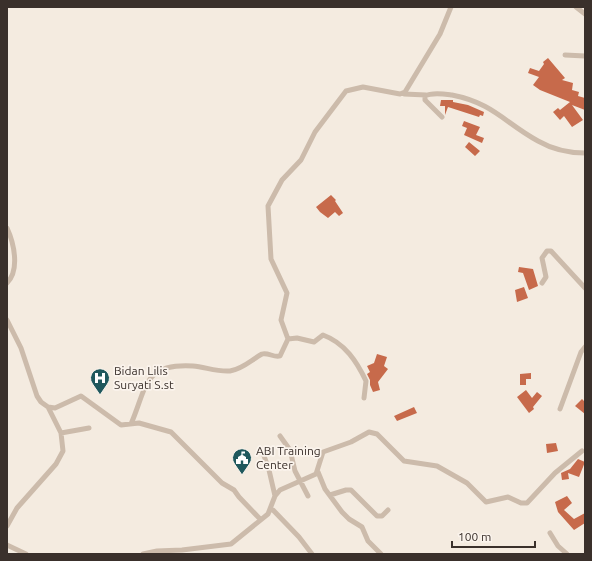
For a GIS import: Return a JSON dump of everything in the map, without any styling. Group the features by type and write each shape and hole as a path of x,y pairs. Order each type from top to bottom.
{"street":[{"path":"404,94 440,34 451,7"},
{"path":"576,7 585,14"},
{"path":"565,54 585,56"},
{"path":"131,424 148,381 156,372 162,369 195,366 214,370 231,370 247,365 266,353 280,356 288,339 282,320 286,292 271,259 268,206 282,180 301,160 315,132 346,91 363,87 404,94 446,94 467,98 486,106 537,141 565,151 585,153"},
{"path":"426,95 424,97 425,100 442,117"},
{"path":"7,228 13,245 14,264 12,278 7,283"},
{"path":"542,283 546,277 542,258 547,251 550,251 585,288"},
{"path":"7,320 23,353 37,396 48,407 61,433 63,447 61,455 17,508 7,526"},
{"path":"288,339 297,338 314,342 323,335 330,338 345,349 366,381 364,398"},
{"path":"560,409 581,352 585,347"},
{"path":"48,407 58,407 81,396 93,403 120,424 125,425 139,423 171,432 222,483 234,490 260,519"},
{"path":"61,433 89,428"},
{"path":"143,554 157,551 187,550 231,544 270,510 275,496 283,488 310,478 318,472 323,452 371,432 377,434 404,461 437,466 466,483 486,502 508,498 525,503 529,501 555,473 582,451"},
{"path":"280,436 290,450 294,468 308,496"},
{"path":"263,453 269,470 275,496"},
{"path":"318,472 330,495 346,517 362,527 368,541 381,554"},
{"path":"330,495 351,490 377,516 382,516 388,510"},
{"path":"270,510 273,510 283,519 312,554"},
{"path":"550,533 558,546 567,554"},
{"path":"7,545 24,554"}],"building":[{"path":"548,58 565,78 562,80 573,83 572,90 579,92 578,96 585,98 585,110 572,105 583,120 572,127 564,116 560,120 553,112 558,108 560,110 570,102 540,90 533,85 539,77 528,73 530,68 539,71 544,64 543,62"},
{"path":"441,100 453,100 453,102 468,105 484,112 483,116 480,115 479,117 448,107 445,115 445,106 440,106"},
{"path":"464,121 480,127 476,135 484,138 482,143 464,135 467,128 462,126"},
{"path":"469,142 480,151 475,156 465,147"},
{"path":"331,195 336,200 335,201 343,213 339,216 335,212 328,218 316,207"},
{"path":"519,267 533,269 538,286 529,290 523,273 518,272"},
{"path":"524,287 528,298 517,302 515,290"},
{"path":"377,354 387,357 384,366 388,369 378,382 380,390 373,392 367,374 370,372 367,366 374,363"},
{"path":"531,373 531,379 526,379 526,385 520,385 520,374"},
{"path":"526,390 532,398 537,392 542,396 533,407 534,409 529,413 517,397"},
{"path":"582,399 585,402 585,414 575,406"},
{"path":"414,407 417,413 397,421 394,416"},
{"path":"556,443 558,451 547,453 546,444"},
{"path":"578,459 585,462 579,477 568,473 569,479 562,480 561,473 570,469"},
{"path":"567,496 572,503 564,510 574,519 585,513 585,523 574,530 558,512 555,502"}],"place":[{"name":"Bidan Lilis Suryati S.st","path":"100,395"},
{"name":"ABI Training Center","path":"242,475"}]}
